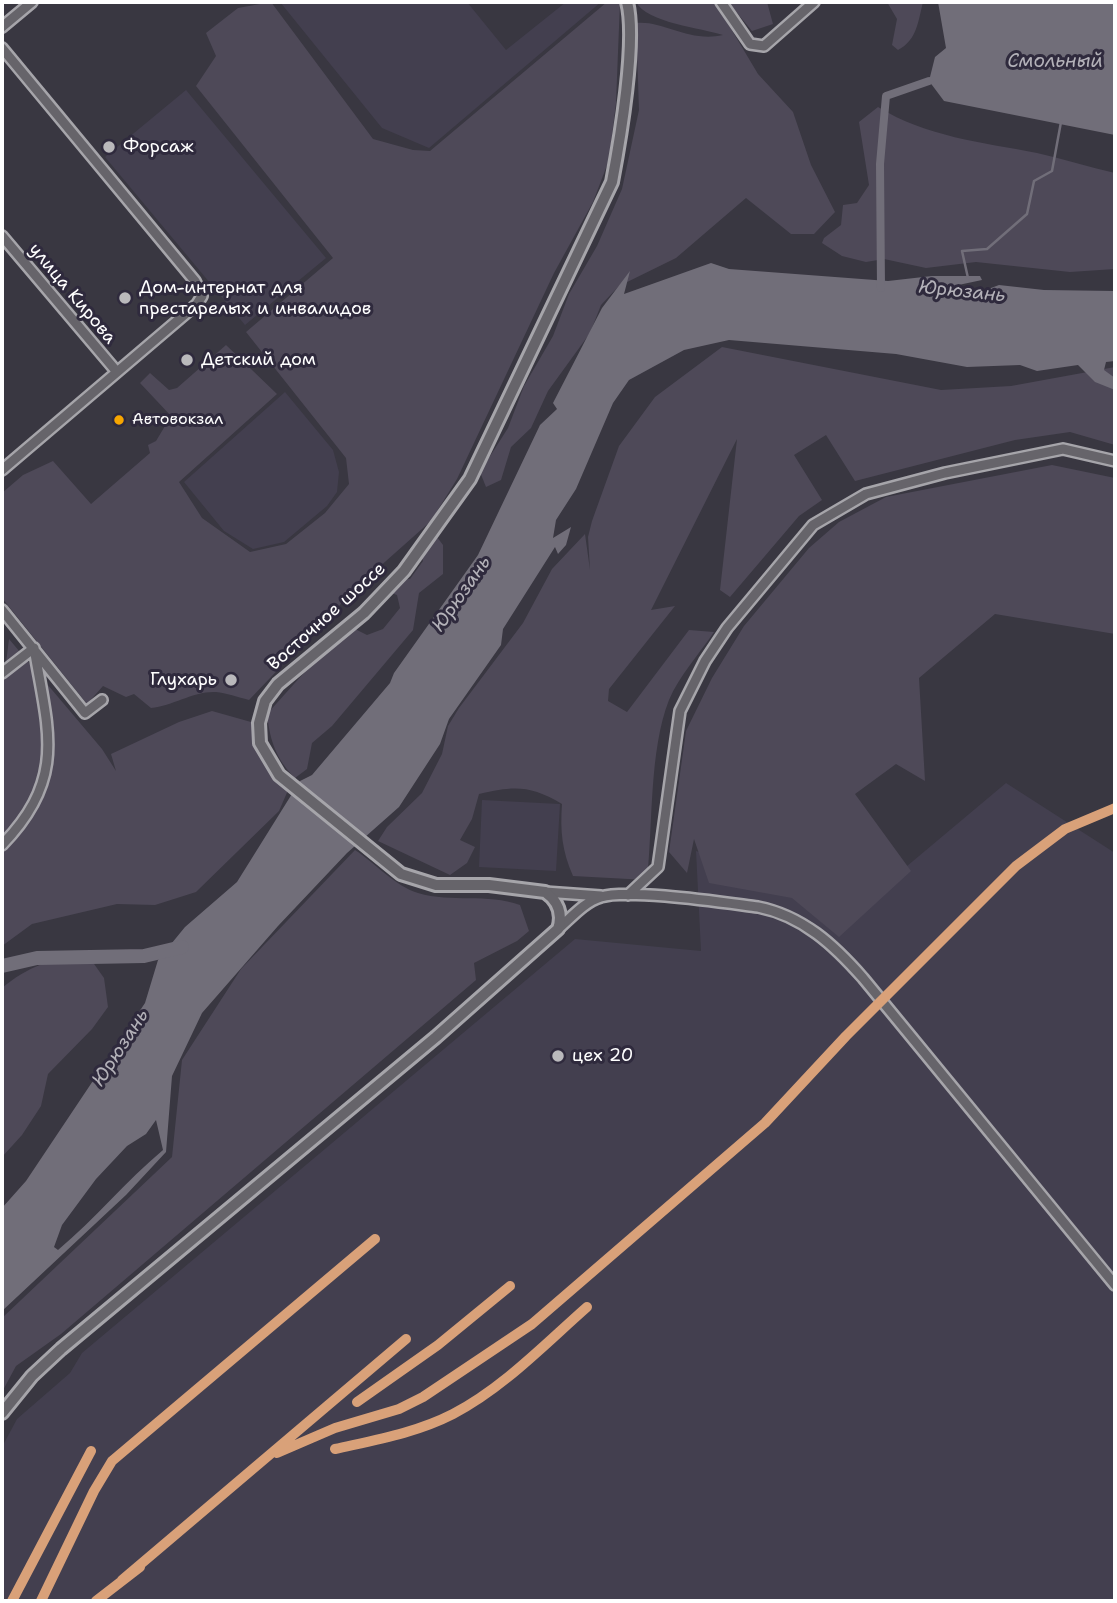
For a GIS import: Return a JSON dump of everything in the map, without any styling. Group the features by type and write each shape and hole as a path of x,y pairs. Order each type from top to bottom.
{"main road":[{"name":"Восточное шоссе","path":"545,892 499,886 436,885 401,874 279,775 260,743 259,723 265,701 278,684 363,613 404,571 463,489 612,182 622,134 628,52 627,2"},
{"path":"2,1413 32,1376 61,1349 436,1037 558,929 561,919 558,906 545,892"}],"street":[{"path":"2,27 32,2"},
{"path":"721,2 750,44 764,46 814,2"},
{"path":"2,48 195,281 202,296 198,304 2,470"},
{"name":"улица Кирова","path":"2,236 117,372"},
{"path":"628,895 658,867 680,711 727,628 813,525 866,494 945,472 1063,449 1115,461"},
{"path":"2,610 85,713 102,700"},
{"path":"2,673 34,648"},
{"path":"2,845 26,819 39,794 48,762 49,733 34,648"},
{"name":"Восточное шоссе","path":"545,892 628,895 774,910 814,930 838,949 1115,1285"},
{"path":"558,929 588,902 603,896"}],"shaded area":[{"path":"271,2 373,139 413,150 430,151 607,2 620,2 616,103 609,160 593,202 554,273 457,479 431,521 359,585 249,700 208,692 151,708 134,694 126,697 103,686 87,704 2,598 2,493 23,475 53,461 91,504 150,453 148,445 156,441 171,416 140,383 150,373 169,390 177,388 226,345 277,394 179,482 202,518 250,552 286,544 325,513 349,484 346,458 246,332 333,258 196,86 216,56 206,33 238,8"},
{"path":"280,2 467,2 506,50 566,2 601,2 429,148 382,128"},
{"path":"636,2 715,2 758,74 793,112 811,165 835,212 814,234 791,234 746,198 676,258 619,286 601,305 590,333 548,391 531,428 511,447 501,480 486,487 480,472 508,428 524,386 553,336 569,294 597,246 622,189 639,110 636,23 699,36 723,35 663,20 642,9"},
{"path":"728,2 767,2 773,24 752,31"},
{"path":"887,2 923,2 913,36 898,50 892,45 897,19"},
{"path":"186,90 326,258 245,325 105,157"},
{"path":"878,107 935,132 1037,153 1115,173 1115,269 1070,272 976,262 926,268 884,259 866,262 842,256 822,243 824,238 841,225 843,205 857,203 869,185 859,122"},
{"path":"722,347 941,390 1011,386 1115,367 1115,445 1070,432 1015,440 855,481 826,435 794,455 822,500 799,516 730,597 720,590 737,439 651,610 675,606 609,689 608,701 627,712 689,630 714,632 678,682 663,720 655,765 647,880 573,876 563,841 562,804 531,790 512,789 479,794 472,819 460,840 475,847 467,863 450,875 378,841 387,827 422,793 442,754 448,726 459,708 523,623 552,569 585,534 590,570 588,537 619,446 655,397"},
{"path":"285,392 333,450 339,472 337,492 327,506 284,542 253,549 224,531 184,482"},
{"path":"1052,465 1115,478 1115,634 995,614 919,678 925,781 896,764 855,794 911,871 839,937 792,898 709,883 694,839 687,873 669,852 686,731 712,678 744,626 809,548 839,522 886,497"},
{"path":"437,537 443,545 443,574 419,593 413,630 332,726 312,743 307,769 295,778 275,749 267,714 347,625 367,635 383,629 400,608 397,595 386,591 396,580 410,579 423,561 421,555"},
{"path":"9,639 102,749 116,771 111,754 179,722 212,711 251,722 260,753 289,788 279,811 196,892 155,905 117,904 32,924 2,946 2,670 6,663"},
{"path":"1006,783 1115,853 1115,1601 2,1601 2,1447 17,1419 70,1373 82,1353 575,939 701,951 696,851 863,903"},
{"path":"482,800 560,804 556,871 479,867"},
{"path":"355,850 393,880 418,893 495,899 520,905 529,931 517,941 474,963 476,980 61,1334 16,1366 2,1392 2,1318 172,1157 182,1060 241,969"},
{"path":"87,954 104,978 108,1007 92,1029 48,1074 41,1106 22,1135 2,1157 2,988 21,974 42,964"}],"water":[{"name":"Смольный","path":"938,2 1115,2 1115,135 944,101 929,81 935,57 946,48"},
{"name":"Юрюзань","path":"711,263 729,269 888,281 932,276 980,276 982,280 916,294 967,297 999,285 1044,290 1115,291 1115,361 1106,362 1104,370 1115,378 1115,390 1095,382 1078,365 1037,371 1020,365 967,367 896,354 729,340 684,350 629,380 613,403 576,489 556,520 553,538 571,527 566,545 558,554 555,547 503,629 501,645 449,719 440,744 399,807 347,853 278,926 202,1013 172,1076 166,1152 126,1195 2,1311 2,1208 26,1181 145,1003 158,960 185,927 237,882 300,781 312,775 390,683 394,673 478,555 540,425 557,409 553,403 602,308 630,271 624,294","holes":["156,1120 163,1150 72,1238 58,1250 54,1247 62,1225 96,1179 127,1146 146,1134"]}],"waterway":[{"path":"881,288 880,164 886,96 929,81"},
{"name":"Смольный","path":"968,278 962,251 987,249 1027,214 1034,181 1052,171 1061,122"},
{"path":"2,966 37,958 144,956 182,947"}],"transit line":[{"path":"277,1453 335,1428 399,1409 423,1397 532,1324 765,1123 846,1036 1016,866 1065,829 1115,808"},
{"path":"41,1601 94,1491 112,1461 375,1239"},
{"path":"357,1402 438,1345 510,1286"},
{"path":"335,1449 410,1431 453,1414 489,1392 587,1307"},
{"path":"122,1580 406,1339"},
{"path":"12,1601 91,1451"},
{"path":"96,1601 140,1567"}],"place":[{"name":"Форсаж","path":"109,147"},
{"name":"Дом-интернат для престарелых и инвалидов","path":"125,298"},
{"name":"Детский дом","path":"187,360"},
{"name":"Автовокзал","path":"119,420"},
{"name":"Глухарь","path":"231,680"},
{"name":"цех 20","path":"558,1056"}]}
